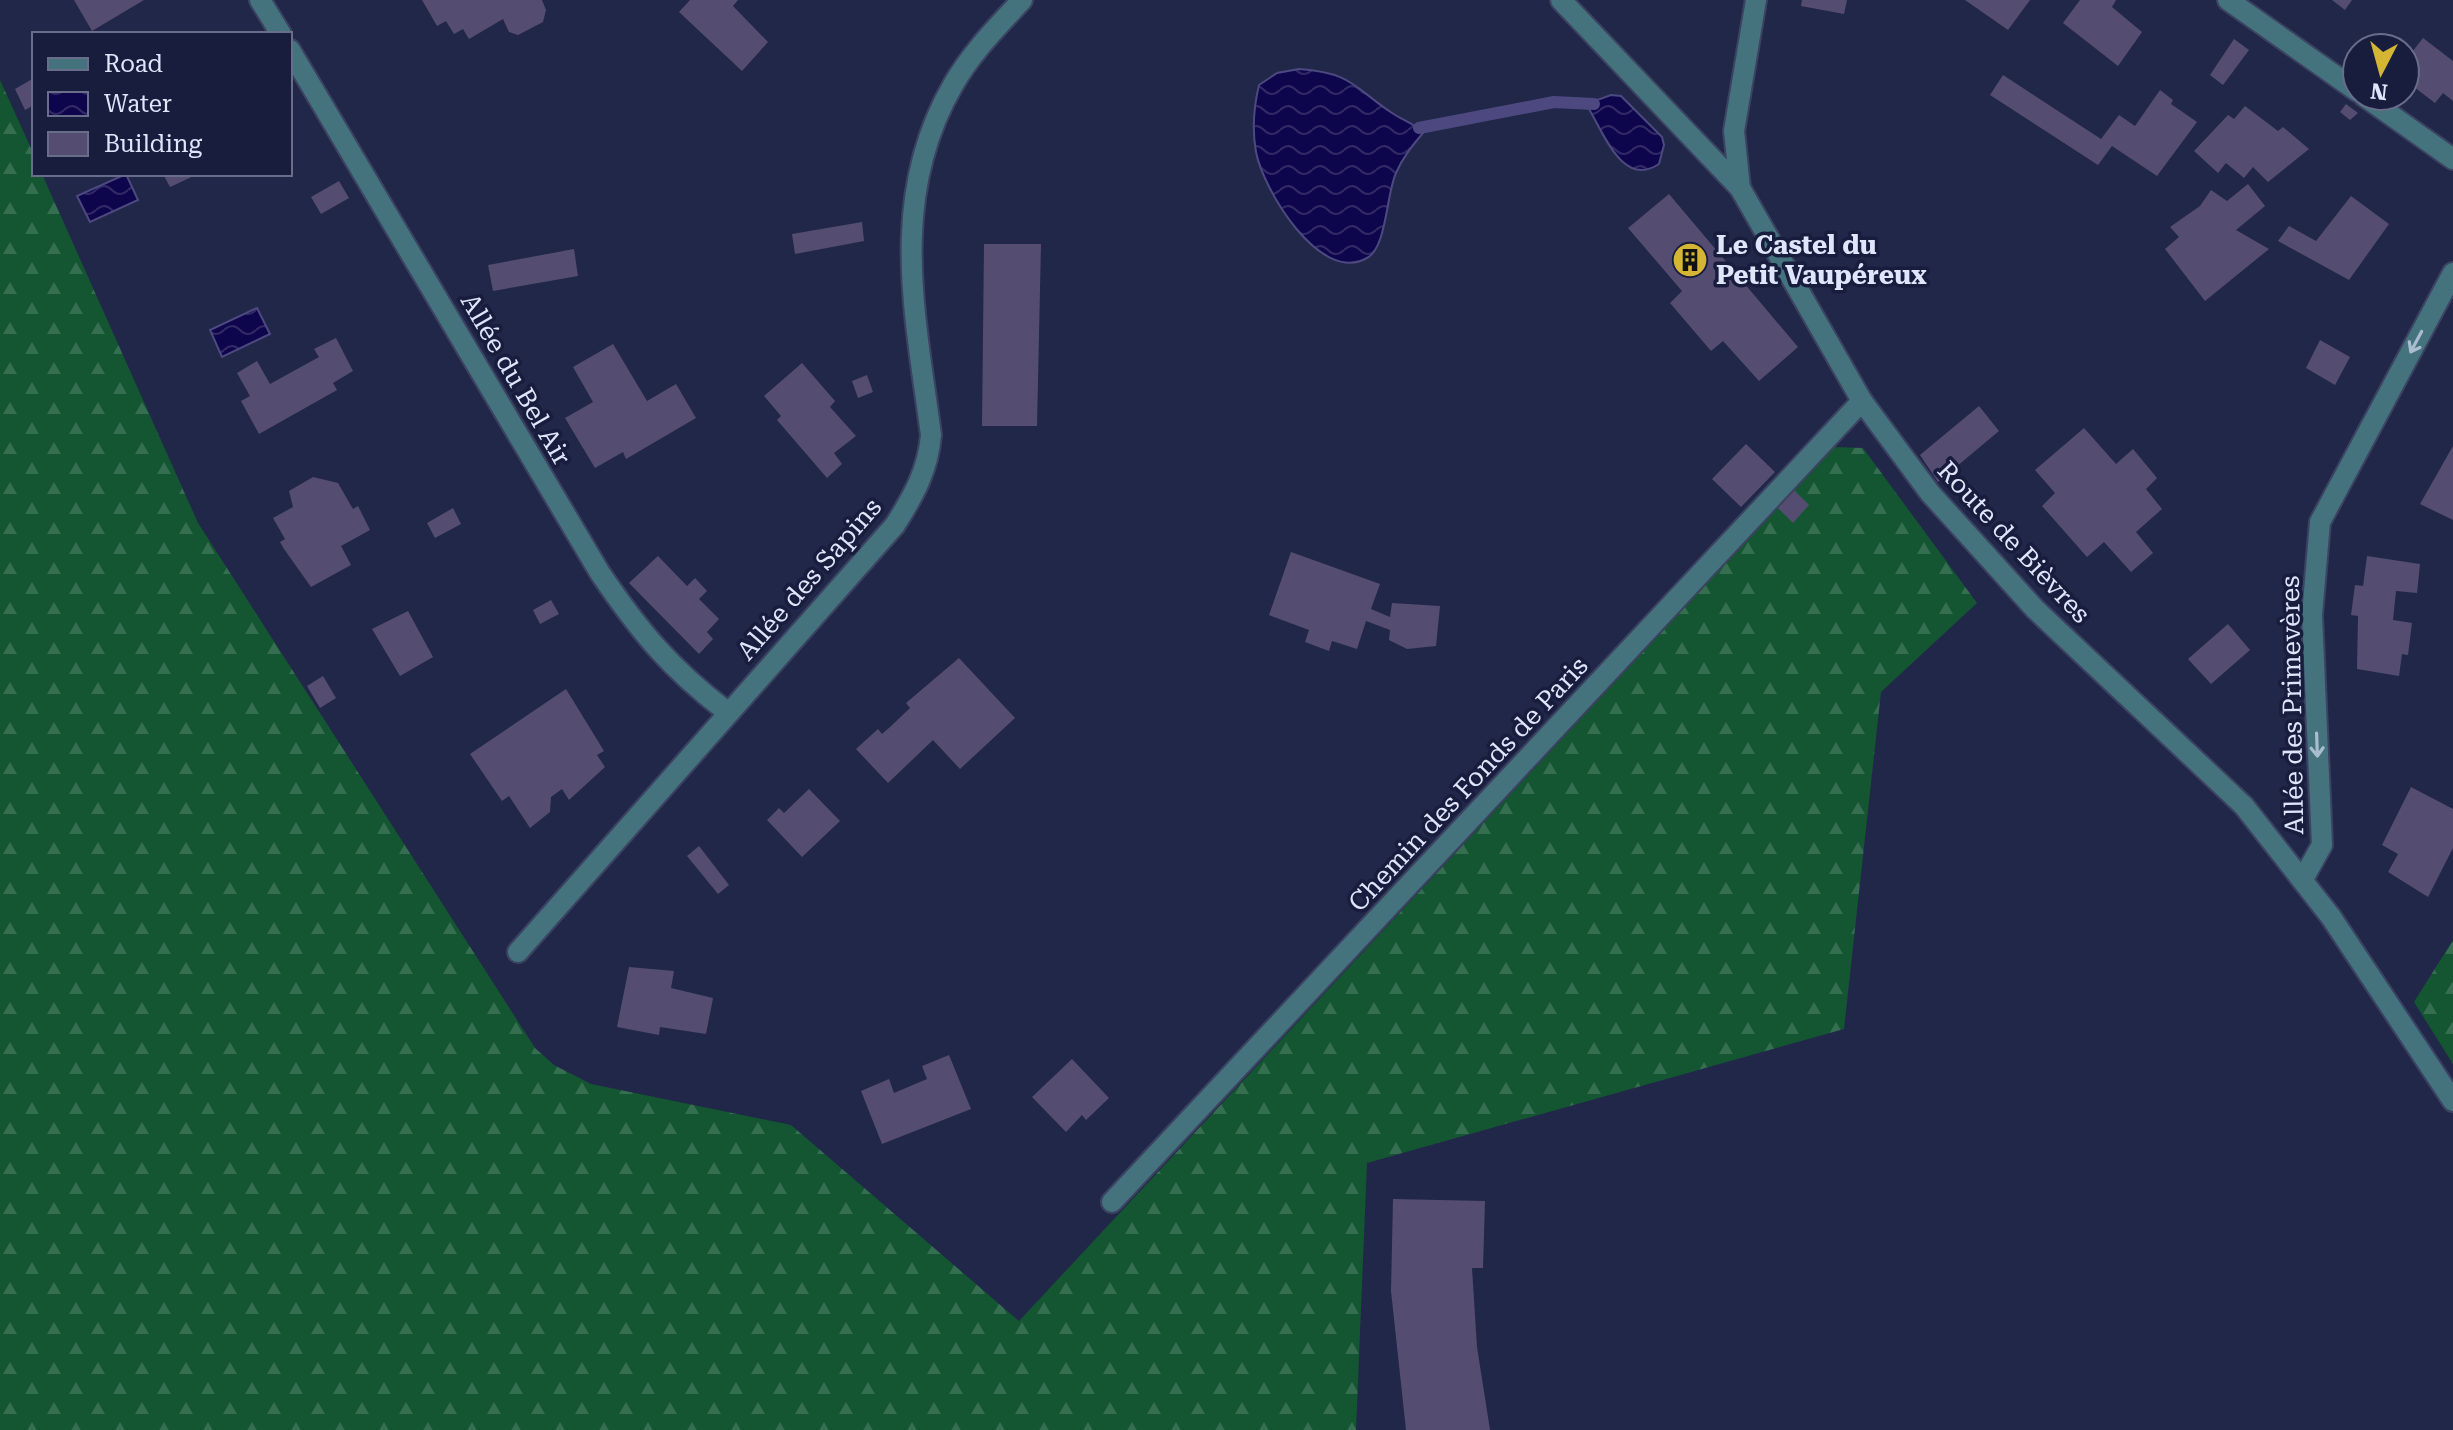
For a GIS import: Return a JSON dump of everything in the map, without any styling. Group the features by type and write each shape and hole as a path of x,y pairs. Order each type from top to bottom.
{"street":[{"path":"260,0 280,32"},
{"name":"Allée des Sapins","path":"518,952 726,711 895,525 928,464 931,435 910,260 911,210 917,173 952,85 987,37 1022,0"},
{"name":"Route de Bièvres","path":"1561,0 1740,188 1862,401 1930,493 2024,597 2244,806 2303,879 2453,1101"},
{"path":"1740,188 1734,131 1756,0"},
{"path":"2228,0 2341,80"},
{"name":"Allée du Bel Air","path":"292,53 600,573 644,637 683,678 726,711"},
{"path":"2387,112 2453,159"},
{"name":"Allée des Primevères","path":"2303,879 2322,845 2312,615 2320,522 2453,273"},
{"name":"Chemin des Fonds de Paris","path":"1112,1202 1862,401"}],"green space":[{"path":"0,80 32,151 32,176 43,176 198,523 535,1048 554,1065 591,1084 791,1125 1019,1321 1834,447 1863,448 1977,603 1881,692 1844,1029 1367,1163 1356,1430 0,1430"},
{"path":"2453,940 2453,1064 2414,1002"}],"water":[{"path":"1299,69 1342,78 1423,133 1396,173 1379,243 1367,258 1349,263 1331,258 1313,246 1282,209 1261,168 1254,127 1259,85 1277,73"},
{"path":"1611,95 1621,96 1662,137 1664,145 1659,164 1646,170 1635,169 1625,164 1608,144 1589,109 1597,100"},
{"path":"127,176 138,200 90,222 77,196"},
{"path":"257,308 270,334 222,357 210,330"}],"building":[{"path":"74,0 144,0 92,31"},
{"path":"422,0 542,0 546,10 543,22 518,35 509,32 503,19 469,39 463,29 454,34 446,21 437,26"},
{"path":"690,0 738,0 733,6 768,42 742,71 679,12"},
{"path":"1802,0 1847,0 1844,14 1801,6"},
{"path":"1965,0 2030,0 2008,30"},
{"path":"2080,0 2116,0 2112,7 2142,32 2118,66 2063,23"},
{"path":"2332,0 2352,0 2345,10"},
{"path":"2423,38 2453,61 2453,101 2443,93 2435,103 2421,92"},
{"path":"2234,39 2249,50 2223,85 2210,75"},
{"path":"2003,75 2101,139 2119,115 2135,126 2160,90 2173,100 2171,104 2197,122 2157,176 2112,146 2098,165 1990,95"},
{"path":"32,79 32,106 25,110 15,89"},
{"path":"2245,106 2278,131 2283,127 2309,149 2268,182 2253,167 2244,178 2226,163 2218,173 2194,151 2228,115 2234,119"},
{"path":"2341,111 2358,113 2350,120"},
{"path":"164,176 194,176 170,187"},
{"path":"339,181 349,198 321,214 311,197"},
{"path":"2248,184 2265,206 2236,230 2269,249 2205,301 2165,249 2179,237 2170,227 2200,206 2211,190 2227,201"},
{"name":"Le Castel du Petit Vaupéreux","path":"1669,194 1798,347 1759,381 1723,341 1711,351 1670,303 1682,291 1628,228"},
{"path":"2351,196 2389,224 2349,280 2278,241 2289,226 2316,241"},
{"path":"862,222 864,241 795,254 792,234"},
{"path":"984,244 1041,244 1037,426 982,426"},
{"path":"574,249 578,276 493,291 488,265"},
{"path":"336,338 353,371 333,383 337,390 259,434 241,401 250,396 237,373 257,361 270,384 319,357 314,349"},
{"path":"2320,340 2350,357 2335,385 2306,368"},
{"path":"613,344 647,401 676,384 696,418 626,459 623,452 595,468 565,418 593,402 573,367"},
{"path":"802,363 835,401 830,407 856,436 834,453 842,464 827,478 777,420 781,416 764,396"},
{"path":"867,375 873,392 858,398 852,381"},
{"path":"1979,406 1999,431 1938,482 1920,455"},
{"path":"2084,428 2116,464 2133,449 2157,478 2146,489 2162,509 2136,532 2153,553 2131,572 2104,542 2087,557 2042,506 2055,493 2035,470"},
{"path":"1746,444 1775,472 1741,507 1712,479"},
{"path":"2453,446 2453,520 2420,504"},
{"path":"313,477 338,483 353,509 358,506 370,530 341,546 351,565 311,587 280,542 285,539 273,518 293,507 289,491"},
{"path":"1792,488 1809,505 1793,523 1776,506"},
{"path":"453,508 461,524 435,538 427,523"},
{"path":"1291,552 1380,584 1371,609 1390,617 1392,603 1440,606 1436,646 1407,649 1389,640 1390,630 1366,621 1357,649 1332,641 1329,651 1305,642 1309,630 1269,615"},
{"path":"658,556 687,586 695,578 707,591 699,599 719,619 707,632 713,639 699,654 629,583"},
{"path":"2367,556 2420,564 2417,593 2396,591 2393,620 2412,623 2408,655 2402,654 2399,676 2357,669 2358,616 2351,615 2355,585 2363,586"},
{"path":"551,600 559,614 540,624 533,610"},
{"path":"408,611 433,657 400,676 372,629"},
{"path":"2228,624 2250,650 2211,684 2188,659"},
{"path":"959,658 1015,718 960,769 933,740 888,783 856,749 878,729 882,734 890,727 910,708 906,703"},
{"path":"323,676 336,698 320,708 307,686"},
{"path":"566,689 604,751 597,755 605,767 569,800 562,789 551,797 550,812 530,828 509,796 502,801 470,754"},
{"path":"2411,787 2453,809 2453,848 2428,897 2388,872 2398,854 2382,845"},
{"path":"809,789 840,821 802,857 767,820 779,808 784,813"},
{"path":"699,846 729,885 718,894 687,856"},
{"path":"629,967 674,971 671,988 713,998 706,1034 660,1027 659,1035 617,1027"},
{"path":"949,1055 971,1109 882,1144 861,1091 889,1079 894,1093 927,1079 922,1066"},
{"path":"1072,1059 1109,1098 1086,1120 1082,1115 1066,1132 1032,1097"},
{"path":"1393,1199 1485,1201 1483,1268 1472,1268 1477,1347 1490,1430 1406,1430 1391,1291"}],"waterway":[{"path":"1419,128 1554,102 1594,104"}],"place":[{"name":"Le Castel du Petit Vaupéreux","path":"1690,260"}]}
